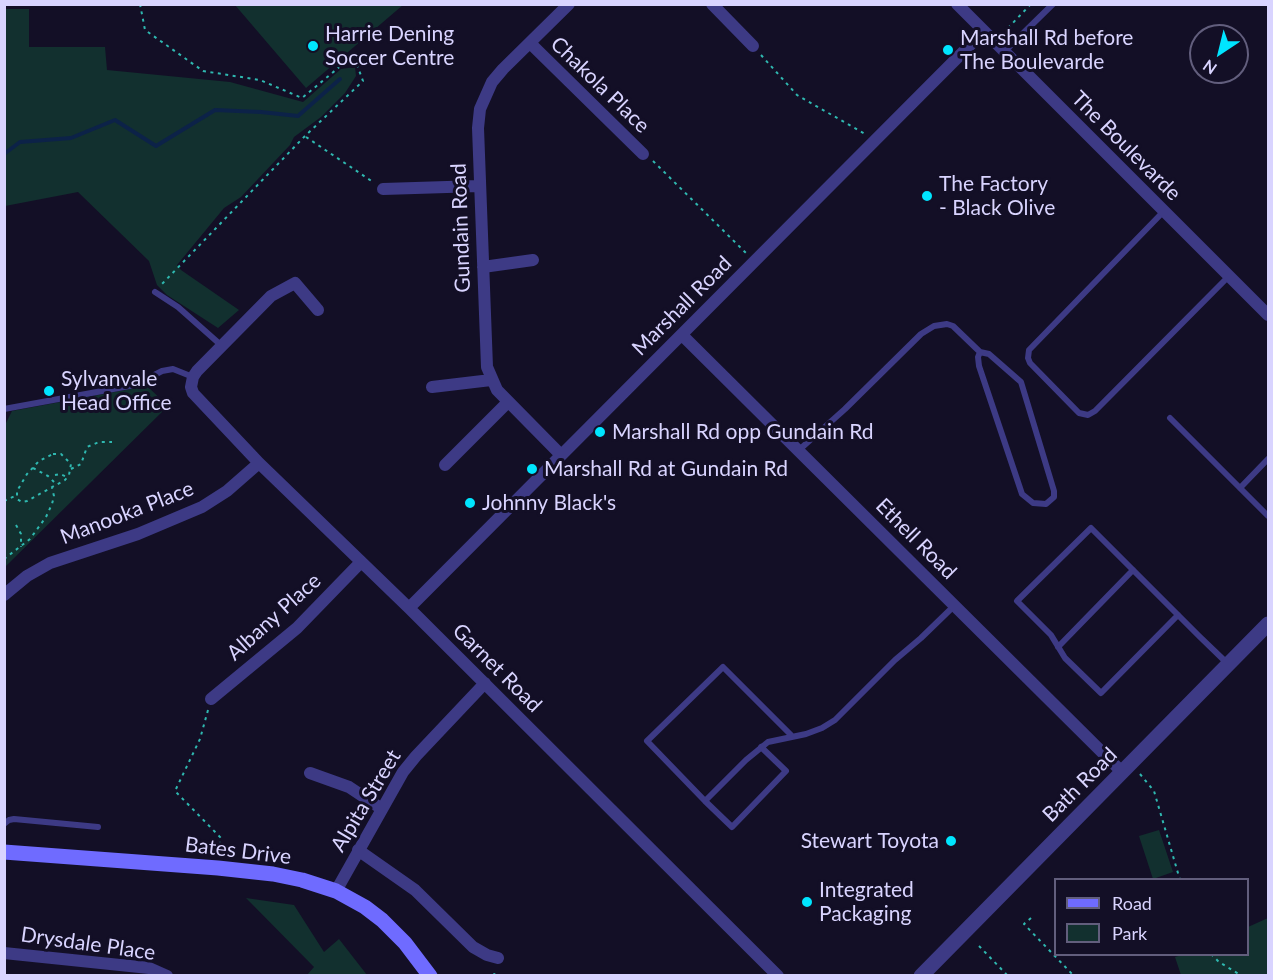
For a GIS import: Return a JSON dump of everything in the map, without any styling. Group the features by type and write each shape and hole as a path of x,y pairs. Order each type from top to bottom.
{"main road":[{"name":"Bates Drive","path":"4,852 273,874 336,891 365,907 382,920 405,943 430,975"}],"street":[{"name":"Gundain Road","path":"561,455 507,402 491,380 485,353 478,128 480,109 492,82 569,4"},
{"path":"712,4 753,46"},
{"name":"The Boulevarde","path":"957,4 1269,315"},
{"name":"Marshall Road","path":"409,608 983,32"},
{"name":"Chakola Place","path":"530,43 644,154"},
{"path":"383,189 479,186"},
{"path":"483,267 533,260"},
{"path":"192,382 202,364 271,296 296,283 318,310"},
{"name":"Ethell Road","path":"682,335 955,605 1127,767"},
{"path":"432,387 491,380"},
{"name":"Garnet Road","path":"192,382 198,400 258,463 409,608 777,975"},
{"path":"445,465 507,402"},
{"name":"Manooka Place","path":"4,595 27,576 50,563 138,534 202,507 227,491 258,463"},
{"name":"Albany Place","path":"211,699 297,628 361,562"},
{"name":"Bath Road","path":"921,975 1269,624"},
{"name":"Alpita Street","path":"336,891 408,765 485,683"},
{"path":"310,773 349,787 382,809"},
{"path":"358,850 420,894 473,947 498,958"},
{"name":"Drysdale Place","path":"4,953 149,968 167,975"}],"lane":[{"path":"1003,52 1053,4"},
{"path":"1164,212 1029,350 1030,363 1079,413 1088,415 1095,411 1229,276"},
{"path":"155,292 178,308 222,346"},
{"path":"799,450 929,328 941,324 953,326 980,352 989,354 1016,376 1023,386 1054,491 1054,497 1046,504 1033,502 1022,494 979,366 980,352"},
{"path":"4,409 135,385 162,371 173,369 192,382"},
{"path":"1170,418 1269,516"},
{"path":"1240,488 1269,459"},
{"path":"1178,615 1101,693 1065,658 1052,635 1017,601 1091,528 1228,664"},
{"path":"1059,647 1132,570"},
{"path":"705,801 761,747 777,739 813,731 835,720 895,660 955,605"},
{"path":"761,747 786,771 732,827 647,741 723,667 792,736"},
{"path":"4,824 14,819 98,827"}],"path":[{"path":"140,4 145,30 203,71 260,80 302,98 343,64 356,62 363,81 305,136 155,292"},
{"path":"1008,28 1031,4"},
{"path":"753,46 797,95 875,139"},
{"path":"305,136 383,189"},
{"path":"644,154 662,168 754,261"},
{"path":"71,469 81,464 87,447 99,442 112,441"},
{"path":"4,501 16,495 22,481 39,461 53,454 61,454 68,458 71,469 67,478 27,501 22,502 17,499 16,495"},
{"path":"32,468 48,476 57,485"},
{"path":"55,475 60,474 67,478"},
{"path":"4,559 21,546 46,518 54,496 52,488"},
{"path":"16,525 21,534 21,546"},
{"path":"211,699 200,739 175,790 221,838 218,868"},
{"path":"1127,767 1154,791 1180,878"},
{"path":"1031,918 1024,924 1054,955"},
{"path":"980,946 1008,975"},
{"path":"1055,956 1074,975"},
{"path":"1215,956 1239,975"}],"green space":[{"name":"Harrie Dening Soccer Centre","path":"235,5 403,5 306,88"},
{"path":"5,9 29,9 29,47 105,47 107,70 230,82 303,102 341,69 355,67 356,76 345,93 321,117 294,137 290,145 241,197 224,208 177,265 239,310 218,328 167,295 157,285 149,261 78,192 5,206"},
{"path":"147,386 168,406 5,567 4,427 12,411"},
{"path":"1159,830 1173,872 1153,878 1139,836"},
{"path":"246,898 294,905 324,952 339,939 367,975 307,975 314,967"},
{"path":"1268,918 1268,975 1181,975 1175,957 1249,956 1249,927"}],"waterway":[{"path":"4,154 20,142 71,138 115,120 156,146 215,110 298,116 340,79"}],"place":[{"name":"Harrie Dening Soccer Centre","path":"313,46"},
{"name":"Marshall Rd before The Boulevarde","path":"948,50"},
{"name":"The Factory - Black Olive","path":"927,196"},
{"name":"Sylvanvale Head Office","path":"49,391"},
{"name":"Marshall Rd opp Gundain Rd","path":"600,432"},
{"name":"Marshall Rd at Gundain Rd","path":"532,469"},
{"name":"Johnny Black's","path":"470,503"},
{"name":"Stewart Toyota","path":"951,841"},
{"name":"Integrated Packaging","path":"807,902"}]}
